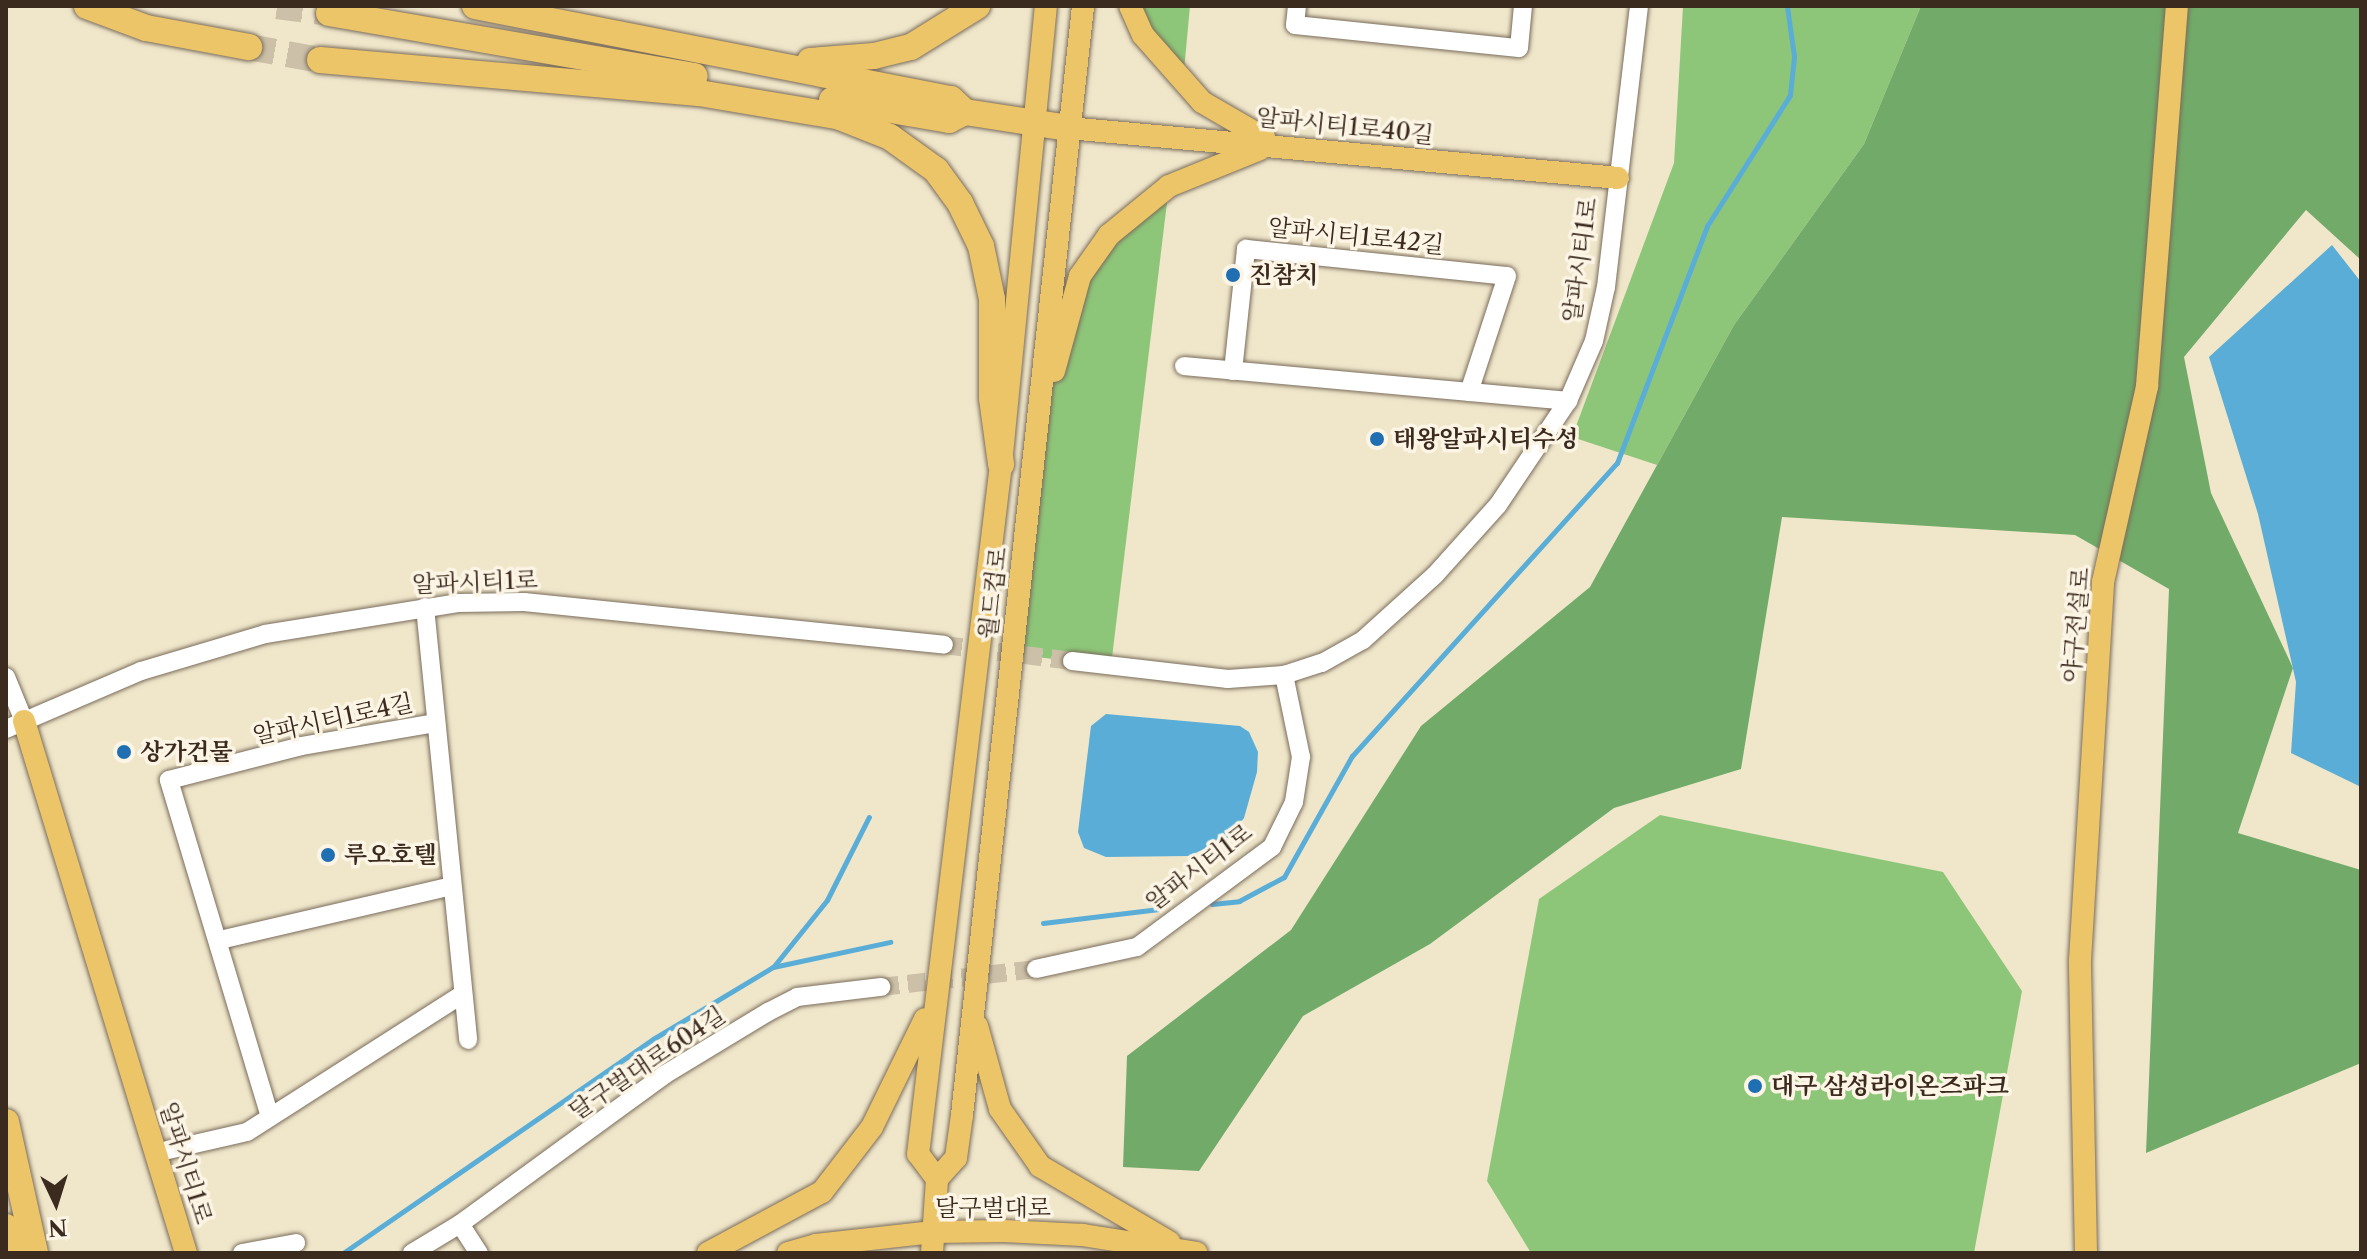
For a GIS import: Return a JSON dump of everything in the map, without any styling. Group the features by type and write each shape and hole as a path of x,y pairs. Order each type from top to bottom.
{"highway":[{"path":"87,6 146,28 249,47"},
{"path":"475,6 951,99 965,112 1068,128"},
{"path":"774,63 902,50 932,38 977,6"},
{"path":"329,13 949,120 965,112"},
{"path":"320,60 699,93 837,116 890,137 941,177 981,246 992,299 992,398 1001,464"},
{"path":"10,1135 35,1253"},
{"path":"6,1227 11,1253"}],"main road":[{"name":"월드컵로","path":"937,1179 918,1154 934,996 1001,464 1046,6"},
{"name":"월드컵로","path":"932,1242 937,1179 956,1158 962,1115 1083,6"},
{"path":"1130,6 1143,35 1202,102 1246,132 1284,146"},
{"name":"야구전설로","path":"2088,1250 2080,960 2103,587 2147,386 2177,6"},
{"name":"알파시티1로40길","path":"1068,128 1618,178"},
{"path":"1037,438 1080,276 1109,235 1151,196 1189,174 1248,150 1284,146"},
{"name":"알파시티1로","path":"15,725 186,1253"},
{"path":"708,1253 822,1192 850,1161 904,1070 934,996"},
{"path":"973,1004 1000,1109 1040,1166 1189,1251"},
{"path":"926,1079 946,1124 962,1115"},
{"name":"달구벌대로","path":"788,1253 816,1245 1083,1235 1189,1251"}],"street":[{"path":"1297,6 1295,25 1519,48 1523,6"},
{"name":"알파시티1로","path":"1072,661 1228,679 1284,675 1322,663 1363,640 1435,575 1523,472 1568,401 1594,341 1603,300 1639,6"},
{"name":"알파시티1로42길","path":"1233,371 1246,249 1507,276 1469,392"},
{"path":"1184,366 1568,401"},
{"name":"알파시티1로","path":"6,677 15,725 141,671 265,634 425,607 524,602 944,645"},
{"name":"알파시티1로4길","path":"425,607 468,1040"},
{"name":"알파시티1로","path":"1036,969 1137,947 1272,847 1294,802 1301,757 1284,675"},
{"name":"알파시티1로4길","path":"270,1117 220,940 169,780 301,746 436,723"},
{"path":"220,940 452,886"},
{"name":"달구벌대로604길","path":"412,1253 460,1224 664,1075 768,1012 797,997 881,987"},
{"path":"155,1153 247,1132 463,994"},
{"path":"460,1224 479,1253"},
{"path":"242,1253 296,1243"}],"green space":[{"path":"1130,6 1190,6 1183,82"},
{"path":"1683,6 1921,6 1864,144 1734,325 1657,465 1572,437 1674,163"},
{"path":"1921,6 2361,6 2361,260 2306,210 2184,357 2211,493 2293,668 2238,833 2361,870 2361,1063 2146,1153 2169,589 2075,535 1782,517 1741,769 1614,808 1430,944 1303,1016 1199,1171 1123,1167 1127,1056 1291,930 1421,726 1590,587 1734,325 1864,144"},
{"path":"1169,186 1111,666 1012,654 1037,438 1080,276"},
{"name":"대구 삼성라이온즈파크","path":"1660,815 1943,872 2022,991 1974,1253 1531,1253 1487,1181 1539,899"}],"water":[{"path":"2332,245 2361,282 2361,787 2291,753 2296,682 2258,514 2209,357"},
{"path":"1106,714 1240,726 1249,732 1258,752 1257,772 1244,818 1230,837 1189,856 1106,857 1084,848 1078,832 1091,726"}],"waterway":[{"path":"1212,904 1239,901 1284,877 1352,756 1617,463 1707,226 1790,95 1794,56 1787,6"},
{"path":"774,966 827,900 869,817"},
{"path":"1043,923 1159,909"},
{"path":"343,1253 653,1039 773,967 890,942"}],"tunnel":[{"path":"277,6 329,13"},
{"path":"249,47 320,60"},
{"path":"944,645 1072,661"},
{"path":"881,987 1036,969"}],"place":[{"name":"진참치","path":"1233,275"},
{"name":"태왕알파시티수성","path":"1377,439"},
{"name":"상가건물","path":"124,752"},
{"name":"루오호텔","path":"328,855"},
{"name":"대구 삼성라이온즈파크","path":"1755,1086"}]}
